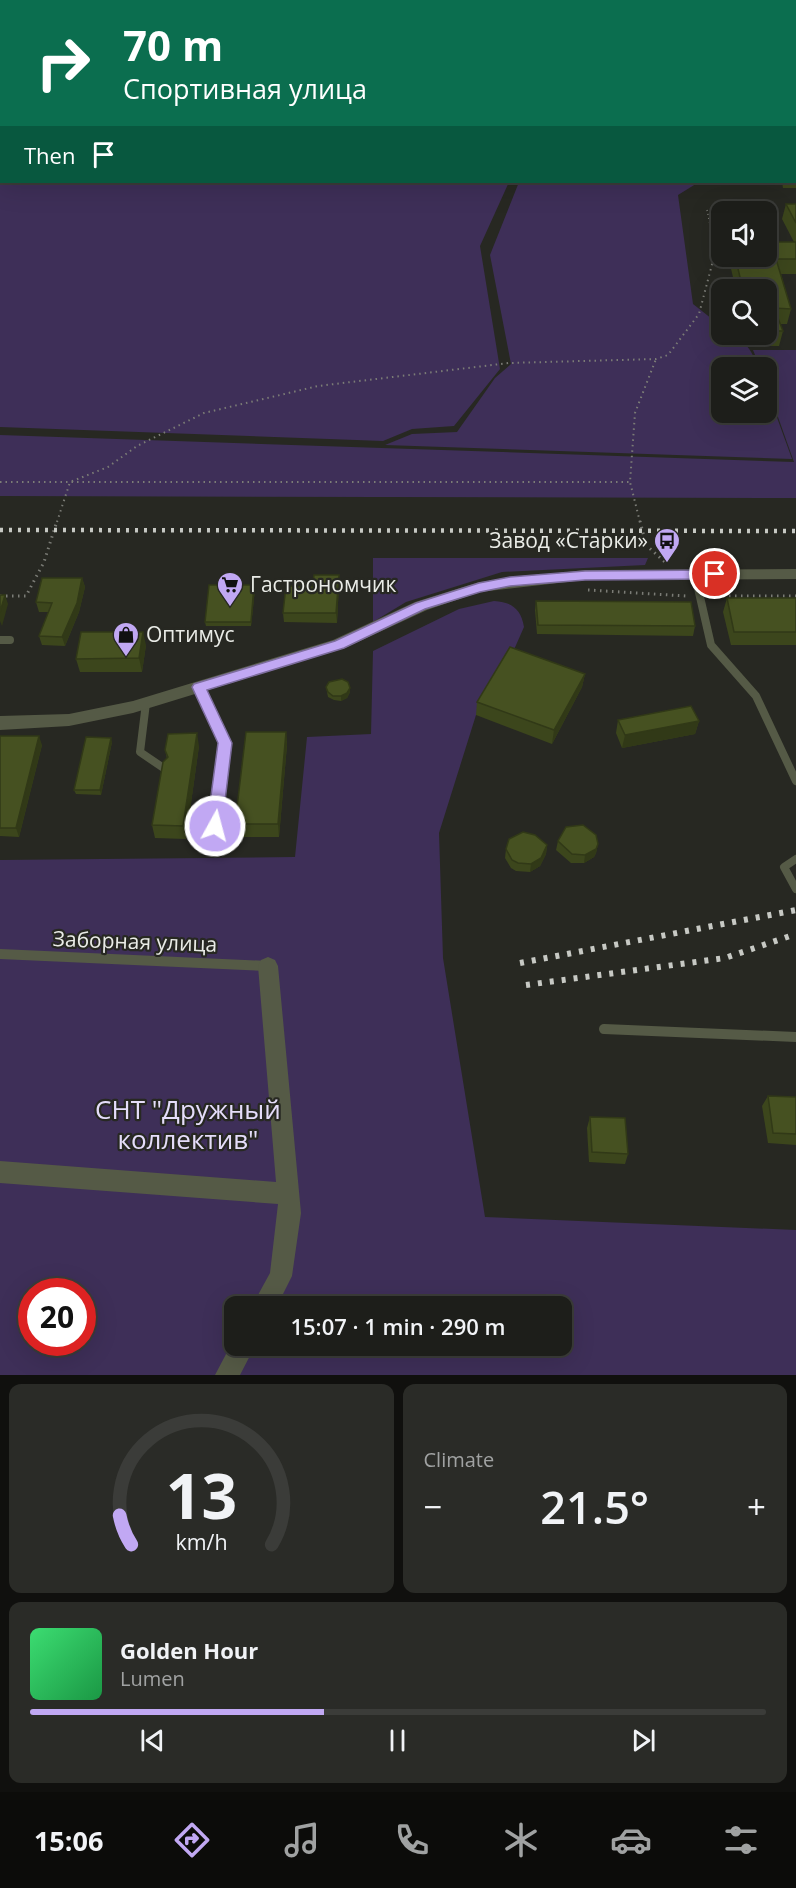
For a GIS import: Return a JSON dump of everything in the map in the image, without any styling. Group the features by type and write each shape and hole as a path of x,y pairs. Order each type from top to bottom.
{"street":[{"path":"0,723 92,717 146,704 339,644 421,606 479,587 585,575 796,574"},
{"path":"268,966 290,1213 281,1276 270,1296"},
{"path":"0,1172 289,1194"},
{"path":"227,1375 237,1356"}],"lane":[{"path":"694,574 711,645 756,696 796,781"},
{"path":"0,640 10,640"},
{"path":"199,687 225,743 215,826"},
{"path":"146,704 140,752 165,769"},
{"path":"796,859 784,867 796,889"},
{"name":"Заборная улица","path":"0,954 268,966"},
{"path":"604,1029 796,1037"}],"path":[{"path":"70,482 108,467 137,446 204,413 318,386 509,363 656,359 668,355 699,314 715,253 707,210"},
{"path":"656,359 634,413 630,482 646,545 667,564"},
{"path":"0,482 630,482"},
{"path":"0,596 26,596 45,561 70,482"},
{"path":"581,589 699,596 796,596"}],"green space":[{"path":"0,183 509,183 480,246 500,369 454,426 412,429 383,441 0,427"},
{"path":"519,183 697,183 678,195 693,304 711,318 711,345 746,345 754,357 711,357 711,423 777,423 777,418 792,459 385,445 412,434 457,432 495,378 511,364 490,255"},
{"path":"753,350 796,350 796,498 0,496 0,435 794,462 777,414 777,357 756,357"},
{"path":"373,558 648,558 645,565 502,572 406,602 373,622"},
{"name":"СНТ \"Дружный коллектив\"","path":"494,601 506,603 515,608 521,615 524,627 509,661 476,715 439,833 443,958 485,1217 796,1230 796,1375 0,1375 0,860 295,857 307,737 371,734 373,651 459,609"}],"building":[{"path":"786,204 796,204 796,223"},
{"path":"777,242 796,242 796,259 777,259"},
{"path":"777,262 791,309 777,308 777,279 740,279 738,267 777,267"},
{"path":"777,316 783,331 777,331"},
{"path":"314,575 339,575 336,613 283,613 286,586 313,587"},
{"path":"42,578 82,578 77,603 62,637 39,636 52,603 36,602"},
{"name":"Гастрономчик","path":"209,585 254,585 251,622 205,622"},
{"path":"0,595 5,595 0,612"},
{"path":"727,598 796,598 796,632 734,632"},
{"path":"536,601 691,602 695,626 538,625"},
{"path":"81,632 143,632 139,658 76,659"},
{"path":"510,647 585,674 554,730 477,702"},
{"path":"342,679 348,682 350,688 341,696 333,696 326,687 329,682"},
{"path":"691,706 699,721 625,735 618,720"},
{"path":"246,732 286,732 278,824 235,824"},
{"path":"197,733 183,826 152,825 163,762 168,757 165,750 168,734"},
{"path":"0,736 39,736 16,828 0,828"},
{"path":"86,737 111,738 100,790 74,790"},
{"path":"583,825 596,835 598,844 596,849 585,855 572,854 558,841 566,827"},
{"path":"523,832 535,835 547,845 541,858 531,864 512,860 506,849 509,839"},
{"path":"768,1096 796,1097 796,1134 773,1133"},
{"path":"590,1117 625,1118 628,1154 592,1152"}],"railway":[{"path":"0,530 796,531"},
{"path":"520,963 796,910"},
{"path":"526,985 725,958 796,934"}],"place":[{"name":"Завод «Старки»","path":"667,564"},
{"name":"Гастрономчик","path":"230,608"},
{"name":"Оптимус","path":"126,658"}],"route":[{"path":"215,826 225,743 199,687 339,644 421,606 479,587 585,575 715,574"}]}
